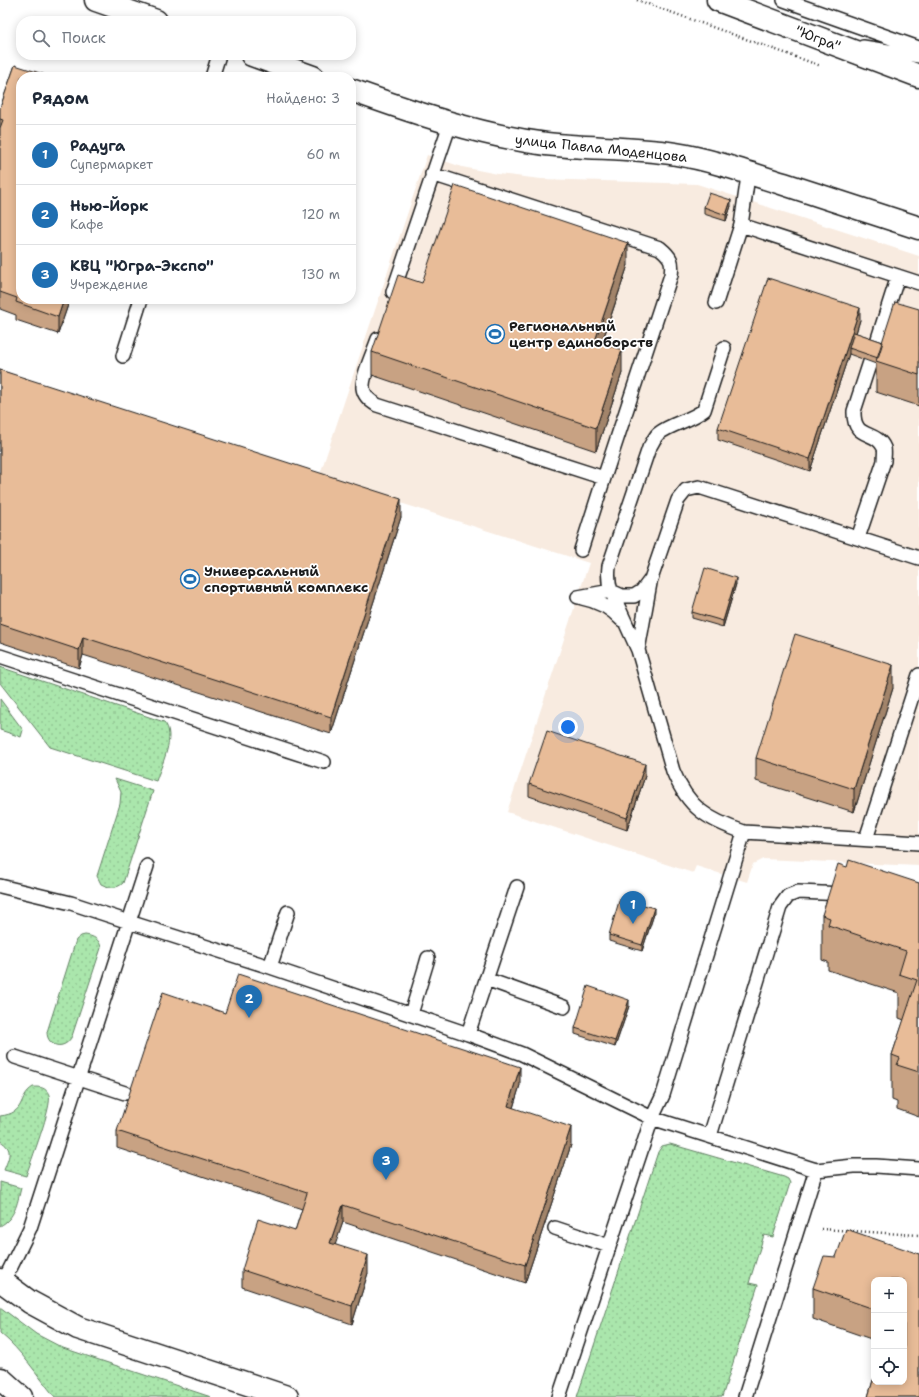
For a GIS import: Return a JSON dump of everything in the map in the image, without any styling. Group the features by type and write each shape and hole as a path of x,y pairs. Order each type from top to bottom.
{"main road":[{"path":"96,0 142,16"},
{"name":"\"Югра\"","path":"718,0 919,76"},
{"path":"266,60 299,72"},
{"name":"улица Павла Моденцова","path":"356,92 450,124 498,136 547,144 676,154 706,160 919,228"},
{"path":"2,1282 51,1315 78,1328 288,1397"},
{"path":"0,1379 14,1397"},
{"path":"0,1379 21,1397"}],"lane":[{"path":"784,0 919,48"},
{"path":"828,42 919,56"},
{"path":"214,72 217,60"},
{"path":"389,306 450,124"},
{"path":"716,303 741,225 747,172"},
{"path":"432,174 660,248 669,255 672,266 671,275 580,550"},
{"path":"741,225 919,283"},
{"path":"876,345 898,276"},
{"path":"123,356 139,304"},
{"path":"381,328 364,380 363,389 369,401 377,405 604,478"},
{"path":"724,348 704,410 696,417 674,425 657,435 649,448 609,566 608,584 638,650 672,771 679,787 698,809 711,819 744,832 919,843"},
{"path":"858,538 884,461 885,449 881,443 856,427 854,419 854,411 870,362"},
{"path":"638,650 651,580 678,500 686,490 699,486 919,558"},
{"path":"627,628 614,613 605,606 578,597 611,591 622,596 634,596 642,591 651,580"},
{"path":"0,656 324,762"},
{"path":"866,839 919,676"},
{"path":"559,1397 652,1118 663,1095 744,832"},
{"path":"2,1282 20,1250 30,1228 147,866"},
{"path":"0,886 71,903 411,1014 522,1054 652,1118 816,1170 854,1166 919,1169"},
{"path":"468,1034 517,887"},
{"path":"710,1136 780,907 788,896 798,892 859,894"},
{"path":"270,967 288,912"},
{"path":"411,1014 428,958"},
{"path":"486,979 564,1007"},
{"path":"15,1057 125,1093"},
{"path":"745,1397 816,1170"},
{"path":"555,1228 609,1246"}],"path":[{"path":"637,0 822,67"},
{"path":"821,1229 919,1235"}],"shaded area":[{"path":"427,155 462,167 498,174 541,179 697,184 919,256 919,866 763,859 753,864 747,882 696,866 693,873 507,812 589,563 319,477"}],"green space":[{"path":"0,667 164,722 168,728 169,735 167,751 156,781 50,747 0,683"},
{"path":"0,699 23,730 21,737 0,730"},
{"path":"115,779 153,791 123,883 113,887 101,884 97,876 120,804 121,792"},
{"path":"85,935 96,938 101,948 72,1036 65,1044 53,1044 48,1037 47,1032 76,940"},
{"path":"33,1087 40,1087 46,1090 49,1095 49,1101 45,1122 26,1176 4,1170 9,1150 0,1141 0,1116 14,1112 21,1104 28,1091"},
{"path":"670,1144 784,1177 788,1179 790,1183 773,1237 764,1235 749,1283 758,1285 722,1397 577,1397 658,1152 662,1146"},
{"path":"0,1182 21,1188 15,1210 9,1219 0,1226"},
{"path":"0,1307 36,1334 63,1348 211,1397 55,1397 22,1355 0,1333"}],"building":[{"path":"15,65 37,72 16,72 16,298 0,292 0,128 3,120 0,119 0,108"},
{"name":"Региональный центр единоборств","path":"455,185 628,243 595,341 622,350 596,428 372,352 398,275 422,283"},
{"path":"709,193 731,200 726,215 704,207"},
{"path":"768,278 860,308 810,459 718,428"},
{"path":"895,302 919,309 919,375 876,361"},
{"path":"22,304 62,304 58,317"},
{"path":"854,332 883,342 878,358 849,348"},
{"name":"Универсальный спортивный комплекс","path":"0,370 401,499 331,717 83,637 79,650 0,624"},
{"path":"705,568 736,578 723,621 692,612"},
{"path":"795,634 893,665 854,789 756,758"},
{"path":"547,731 645,764 627,818 529,784"},
{"path":"849,860 919,883 919,1072 897,1065 900,1058 892,1055 917,980 899,974 906,951 828,925 830,918 822,915 838,864 847,867"},
{"path":"620,898 654,908 642,945 609,935"},
{"path":"238,974 520,1067 508,1106 571,1127 525,1265 343,1205 330,1243 368,1255 352,1306 242,1270 258,1219 295,1231 307,1193 117,1131 163,992 225,1013"},
{"path":"588,986 629,1000 615,1041 575,1028"},
{"path":"846,1229 919,1254 919,1397 868,1397 872,1385 907,1385 907,1277 871,1277 871,1308 813,1288 824,1256 836,1257"}],"place":[{"name":"Региональный центр единоборств","path":"495,334"},
{"name":"Универсальный спортивный комплекс","path":"190,579"},
{"name":"Радуга","path":"633,924"},
{"name":"Нью-Йорк","path":"249,1018"},
{"name":"КВЦ \"Югра-Экспо\"","path":"386,1180"}]}
